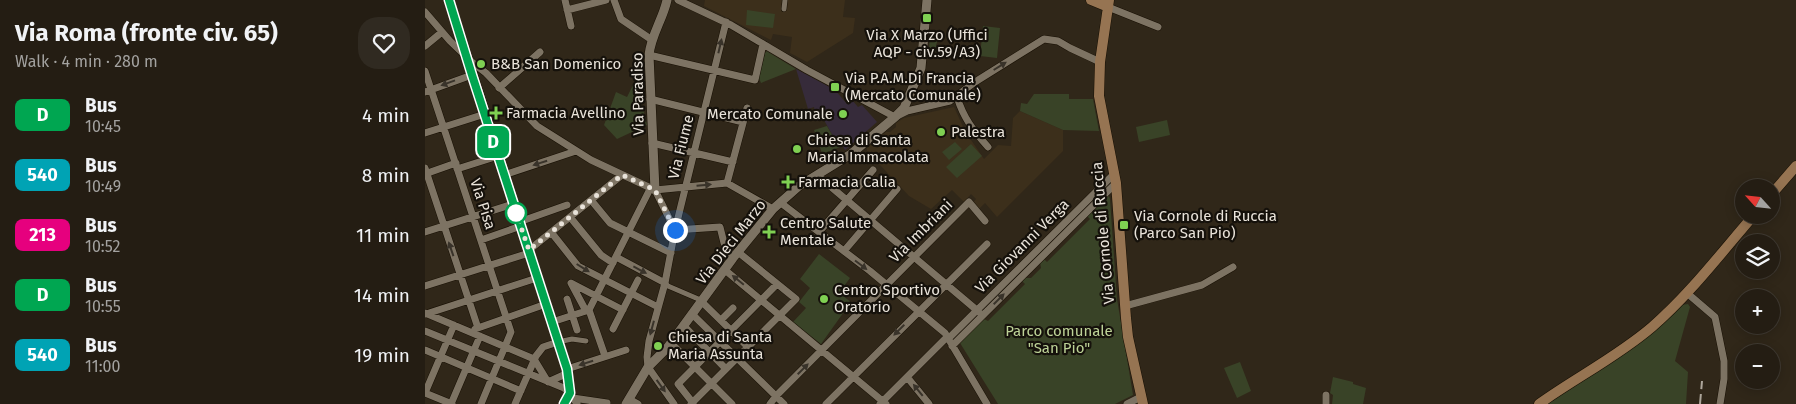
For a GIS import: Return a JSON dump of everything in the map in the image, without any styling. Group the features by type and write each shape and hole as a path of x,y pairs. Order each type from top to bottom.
{"main road":[{"path":"1091,0 1108,4"},
{"name":"Via Cornole di Ruccia","path":"1108,4 1100,62 1099,96 1115,178 1128,338 1142,401"},
{"path":"1780,185 1796,166"},
{"path":"1539,404 1650,328 1687,293 1746,224"}],"street":[{"path":"449,0 558,342 573,398"},
{"path":"565,0 571,26"},
{"path":"567,10 606,0"},
{"path":"614,0 621,19 652,40"},
{"name":"Via Paradiso","path":"654,189 649,55 652,40 667,0"},
{"path":"678,0 725,22 895,117 907,111 950,101 975,82 1044,39 1058,41 1100,62"},
{"path":"784,9 785,0"},
{"name":"Via Dieci Marzo","path":"628,401 647,367 684,326 736,255 773,209 799,186 851,154 904,108 921,68 927,0"},
{"path":"1108,4 1158,27"},
{"path":"425,12 449,42 483,70 537,126 576,151 654,189 675,230 720,227 724,243 736,255 777,284 796,299 692,403 678,384 777,284"},
{"name":"Via Fiume","path":"647,367 649,341 665,283 675,230 725,22"},
{"path":"425,46 441,32"},
{"path":"449,42 461,41"},
{"path":"649,55 714,72 755,80 763,44"},
{"path":"499,88 540,52"},
{"name":"Via Pisa","path":"425,71 428,91 444,127 511,332 481,404"},
{"path":"428,91 472,75"},
{"path":"957,97 961,110 971,128 988,147"},
{"path":"650,99 743,122"},
{"path":"727,184 747,108"},
{"path":"425,133 485,114"},
{"path":"652,142 733,162"},
{"path":"504,175 576,151"},
{"path":"478,328 426,172 498,156"},
{"path":"819,232 873,170"},
{"path":"425,286 529,251 622,175"},
{"path":"817,175 980,313"},
{"name":"Via Giovanni Verga","path":"883,403 907,376 980,313 1115,178"},
{"path":"551,322 588,310 649,191 654,189 727,184 773,209"},
{"path":"844,252 897,189"},
{"path":"591,200 610,223 671,253"},
{"name":"Via Imbriani","path":"770,404 969,202 985,221"},
{"path":"781,203 918,311 949,340 987,404"},
{"path":"425,232 513,204"},
{"path":"481,240 567,206"},
{"path":"570,217 601,255 702,301 748,346"},
{"path":"551,232 578,266 658,307"},
{"path":"826,404 987,244"},
{"path":"1125,306 1202,285 1233,267"},
{"path":"725,270 854,376 883,403"},
{"path":"426,314 537,278"},
{"path":"613,329 638,280"},
{"path":"605,356 588,310 571,283 623,310"},
{"path":"1687,293 1715,317 1724,361 1724,379 1720,404"},
{"path":"567,299 577,330"},
{"path":"469,332 545,304"},
{"path":"721,320 733,308"},
{"path":"426,314 534,359 547,382"},
{"path":"692,314 784,404"},
{"path":"454,325 425,393 451,404 480,336"},
{"path":"684,326 726,369"},
{"path":"425,332 564,388 573,398 607,403"},
{"path":"515,404 534,359 543,347 572,339 586,341"},
{"path":"671,342 732,404"},
{"path":"425,350 521,391"},
{"path":"547,382 567,371 626,350"},
{"path":"647,367 674,404"},
{"path":"907,376 929,404"},
{"path":"1326,395 1326,404"},
{"path":"565,404 573,398"},
{"path":"628,401 638,404"},
{"path":"1127,404 1142,401"}],"shaded area":[{"path":"705,0 845,0 843,17 855,18 853,33 807,62 790,53 792,37 773,34 771,40 704,6"},
{"name":"Mercato Comunale","path":"796,69 835,90 847,104 852,100 858,107 862,105 877,122 845,150 839,139 835,140 824,120 817,121 814,107 808,109"},
{"path":"954,107 965,131 984,159 998,145 1011,146 1013,118 1020,111 1063,130 1063,151 997,217 985,203 979,209 973,203 976,199 971,194 964,202 952,190 931,209 909,196 867,151 867,148 886,132 890,132 896,127 896,123 904,118"}],"green space":[{"path":"747,10 775,14 773,28 746,25"},
{"path":"983,26 1000,28 997,58 980,56"},
{"path":"930,31 942,32 941,40 938,40 936,45 940,53 929,51"},
{"path":"767,51 796,69 761,83 759,78"},
{"path":"633,85 644,88 641,108 643,108 647,125 617,139 604,125 616,92 627,97"},
{"path":"1034,94 1069,94 1069,99 1093,99 1099,131 1063,130 1020,111 1021,103 1027,104"},
{"path":"1167,120 1170,135 1139,142 1136,127"},
{"path":"827,126 835,140 839,139 843,146 825,153 828,164 826,165 814,130"},
{"path":"955,142 962,149 949,160 942,152"},
{"path":"971,144 982,156 957,178 946,167"},
{"name":"Parco comunale \"San Pio\"","path":"1109,196 1110,199 1117,299 1133,395 1115,404 998,404 960,343 984,319 988,321 1025,284 1022,281 1025,278 1031,278 1041,268 1040,262 1044,259 1047,262 1090,219 1087,216"},
{"name":"Centro Sportivo Oratorio","path":"819,254 850,278 839,293 851,302 821,344 793,322 806,308 799,302 810,288 800,279"},
{"path":"1688,304 1690,307 1675,361 1688,372 1686,404 1548,404 1623,355 1681,305"},
{"path":"1240,362 1251,391 1237,398 1224,368"},
{"path":"1333,377 1353,382 1353,384 1366,388 1363,404 1332,404 1333,395 1330,393"}],"railway":[{"path":"1700,404 1702,381"}],"bus line":[{"name":"D","path":"449,0 567,369 570,393 564,404"}],"place":[{"name":"Via X Marzo (Uffici AQP - civ.59/A3)","path":"927,18"},
{"name":"B&B San Domenico","path":"481,64"},
{"name":"Via P.A.M.Di Francia (Mercato Comunale)","path":"835,87"},
{"name":"Farmacia Avellino","path":"496,113"},
{"name":"Mercato Comunale","path":"843,114"},
{"name":"Palestra","path":"941,132"},
{"name":"Chiesa di Santa Maria Immacolata","path":"797,149"},
{"name":"Farmacia Calia","path":"788,182"},
{"name":"Via Cornole di Ruccia (Parco San Pio)","path":"1124,225"},
{"name":"Centro Salute Mentale","path":"769,232"},
{"name":"Centro Sportivo Oratorio","path":"824,299"},
{"name":"Chiesa di Santa Maria Assunta","path":"658,346"}],"route":[{"path":"516,213 529,250 622,175 655,190 675,230"}]}
